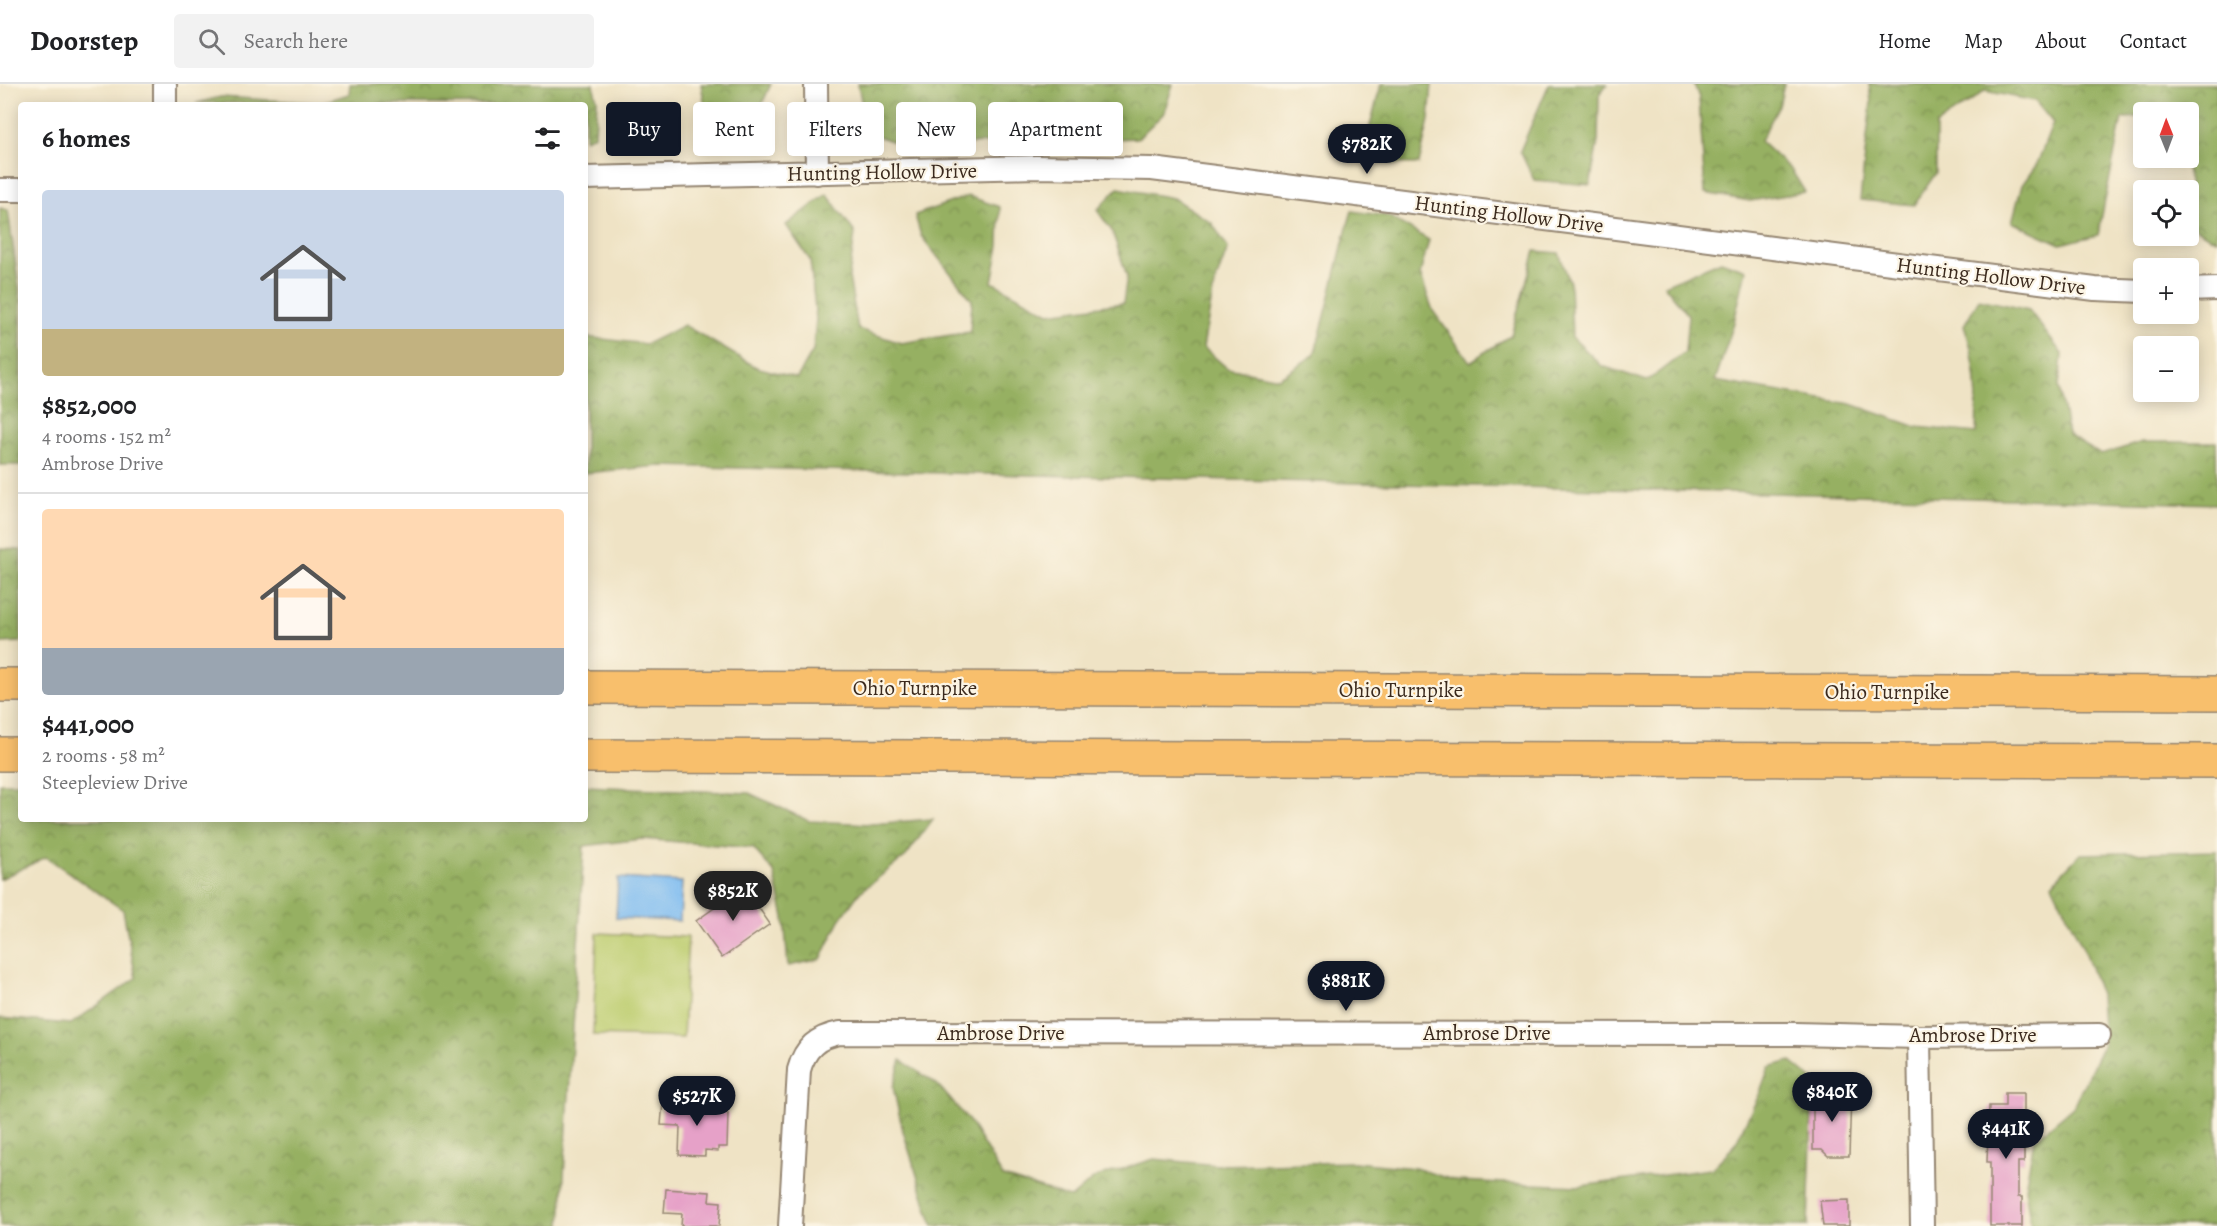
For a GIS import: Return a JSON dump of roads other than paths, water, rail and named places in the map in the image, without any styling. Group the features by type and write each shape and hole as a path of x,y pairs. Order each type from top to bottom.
{"highway":[{"path":"0,686 18,686"},
{"name":"Ohio Turnpike","path":"588,687 2217,693"},
{"path":"0,754 18,754"},
{"path":"588,756 2217,761"}],"street":[{"path":"165,84 165,102"},
{"path":"816,84 817,173"},
{"name":"Hunting Hollow Drive","path":"588,178 1048,167 1152,169 1840,257 2095,288 2133,290"},
{"path":"0,190 18,190"},
{"path":"2199,290 2217,289"},
{"name":"Ambrose Drive","path":"790,1226 799,1070 805,1053 816,1041 840,1033 1795,1034 1919,1037 2099,1035"},
{"path":"1919,1037 1922,1226"}],"water":[{"path":"618,878 682,882 680,921 616,918"}]}
